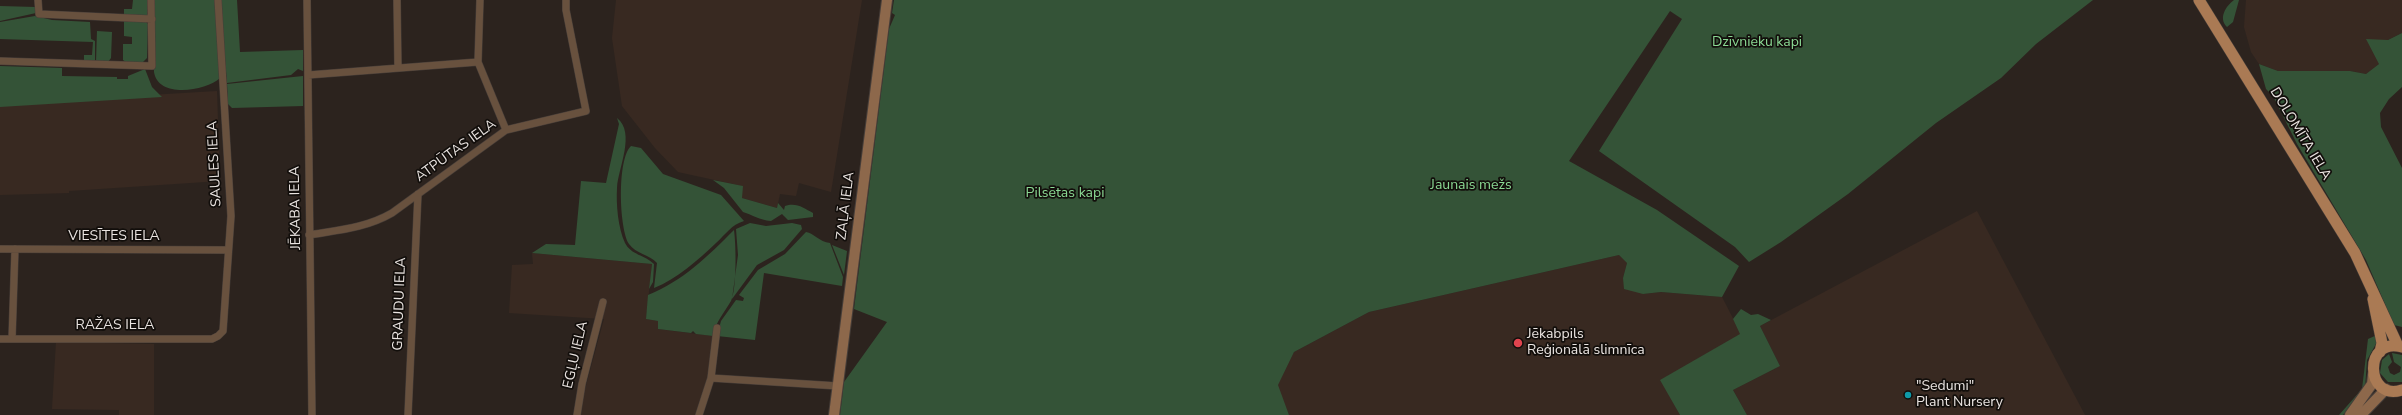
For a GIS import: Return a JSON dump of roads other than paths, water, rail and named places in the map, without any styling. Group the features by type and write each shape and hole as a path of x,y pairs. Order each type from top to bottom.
{"main road":[{"name":"ZAĻĀ IELA","path":"834,415 887,0"},
{"name":"DOLOMĪTA IELA","path":"2199,0 2355,253 2400,347"},
{"name":"DOLOMĪTA IELA","path":"2371,287 2382,343 2380,352"},
{"path":"2350,415 2372,384 2374,375 2373,362 2380,352 2386,348 2400,347"},
{"path":"2374,375 2380,386 2386,390 2402,390"},
{"path":"2361,415 2386,390"}],"street":[{"path":"38,0 39,14 152,19"},
{"path":"0,61 152,66 152,0"},
{"name":"SAULES IELA","path":"218,0 231,216 224,327"},
{"name":"JĒKABA IELA","path":"307,0 312,415"},
{"path":"397,0 398,68"},
{"path":"480,0 478,62 506,130"},
{"name":"ATPŪTAS IELA","path":"309,235 356,228 376,222 418,194 506,130 586,111 566,10 566,0"},
{"path":"308,75 478,62"},
{"name":"GRAUDU IELA","path":"408,415 418,194"},
{"name":"VIESĪTES IELA","path":"0,249 228,250"},
{"path":"12,339 15,249"},
{"name":"EGĻU IELA","path":"577,415 582,384 603,302"},
{"name":"RAŽAS IELA","path":"0,339 212,339 221,334 224,327"},
{"path":"699,415 711,378 717,328"},
{"path":"711,378 838,386"}],"place":[{"name":"Jēkabpils Reģionālā slimnīca","path":"1518,343"},
{"name":"\"Sedumi\" Plant Nursery","path":"1908,395"}],"park label":[{"name":"Dzīvnieku kapi","path":"1757,43"},
{"name":"Jaunais mežs","path":"1471,186"},
{"name":"Pilsētas kapi","path":"1065,194"}]}
